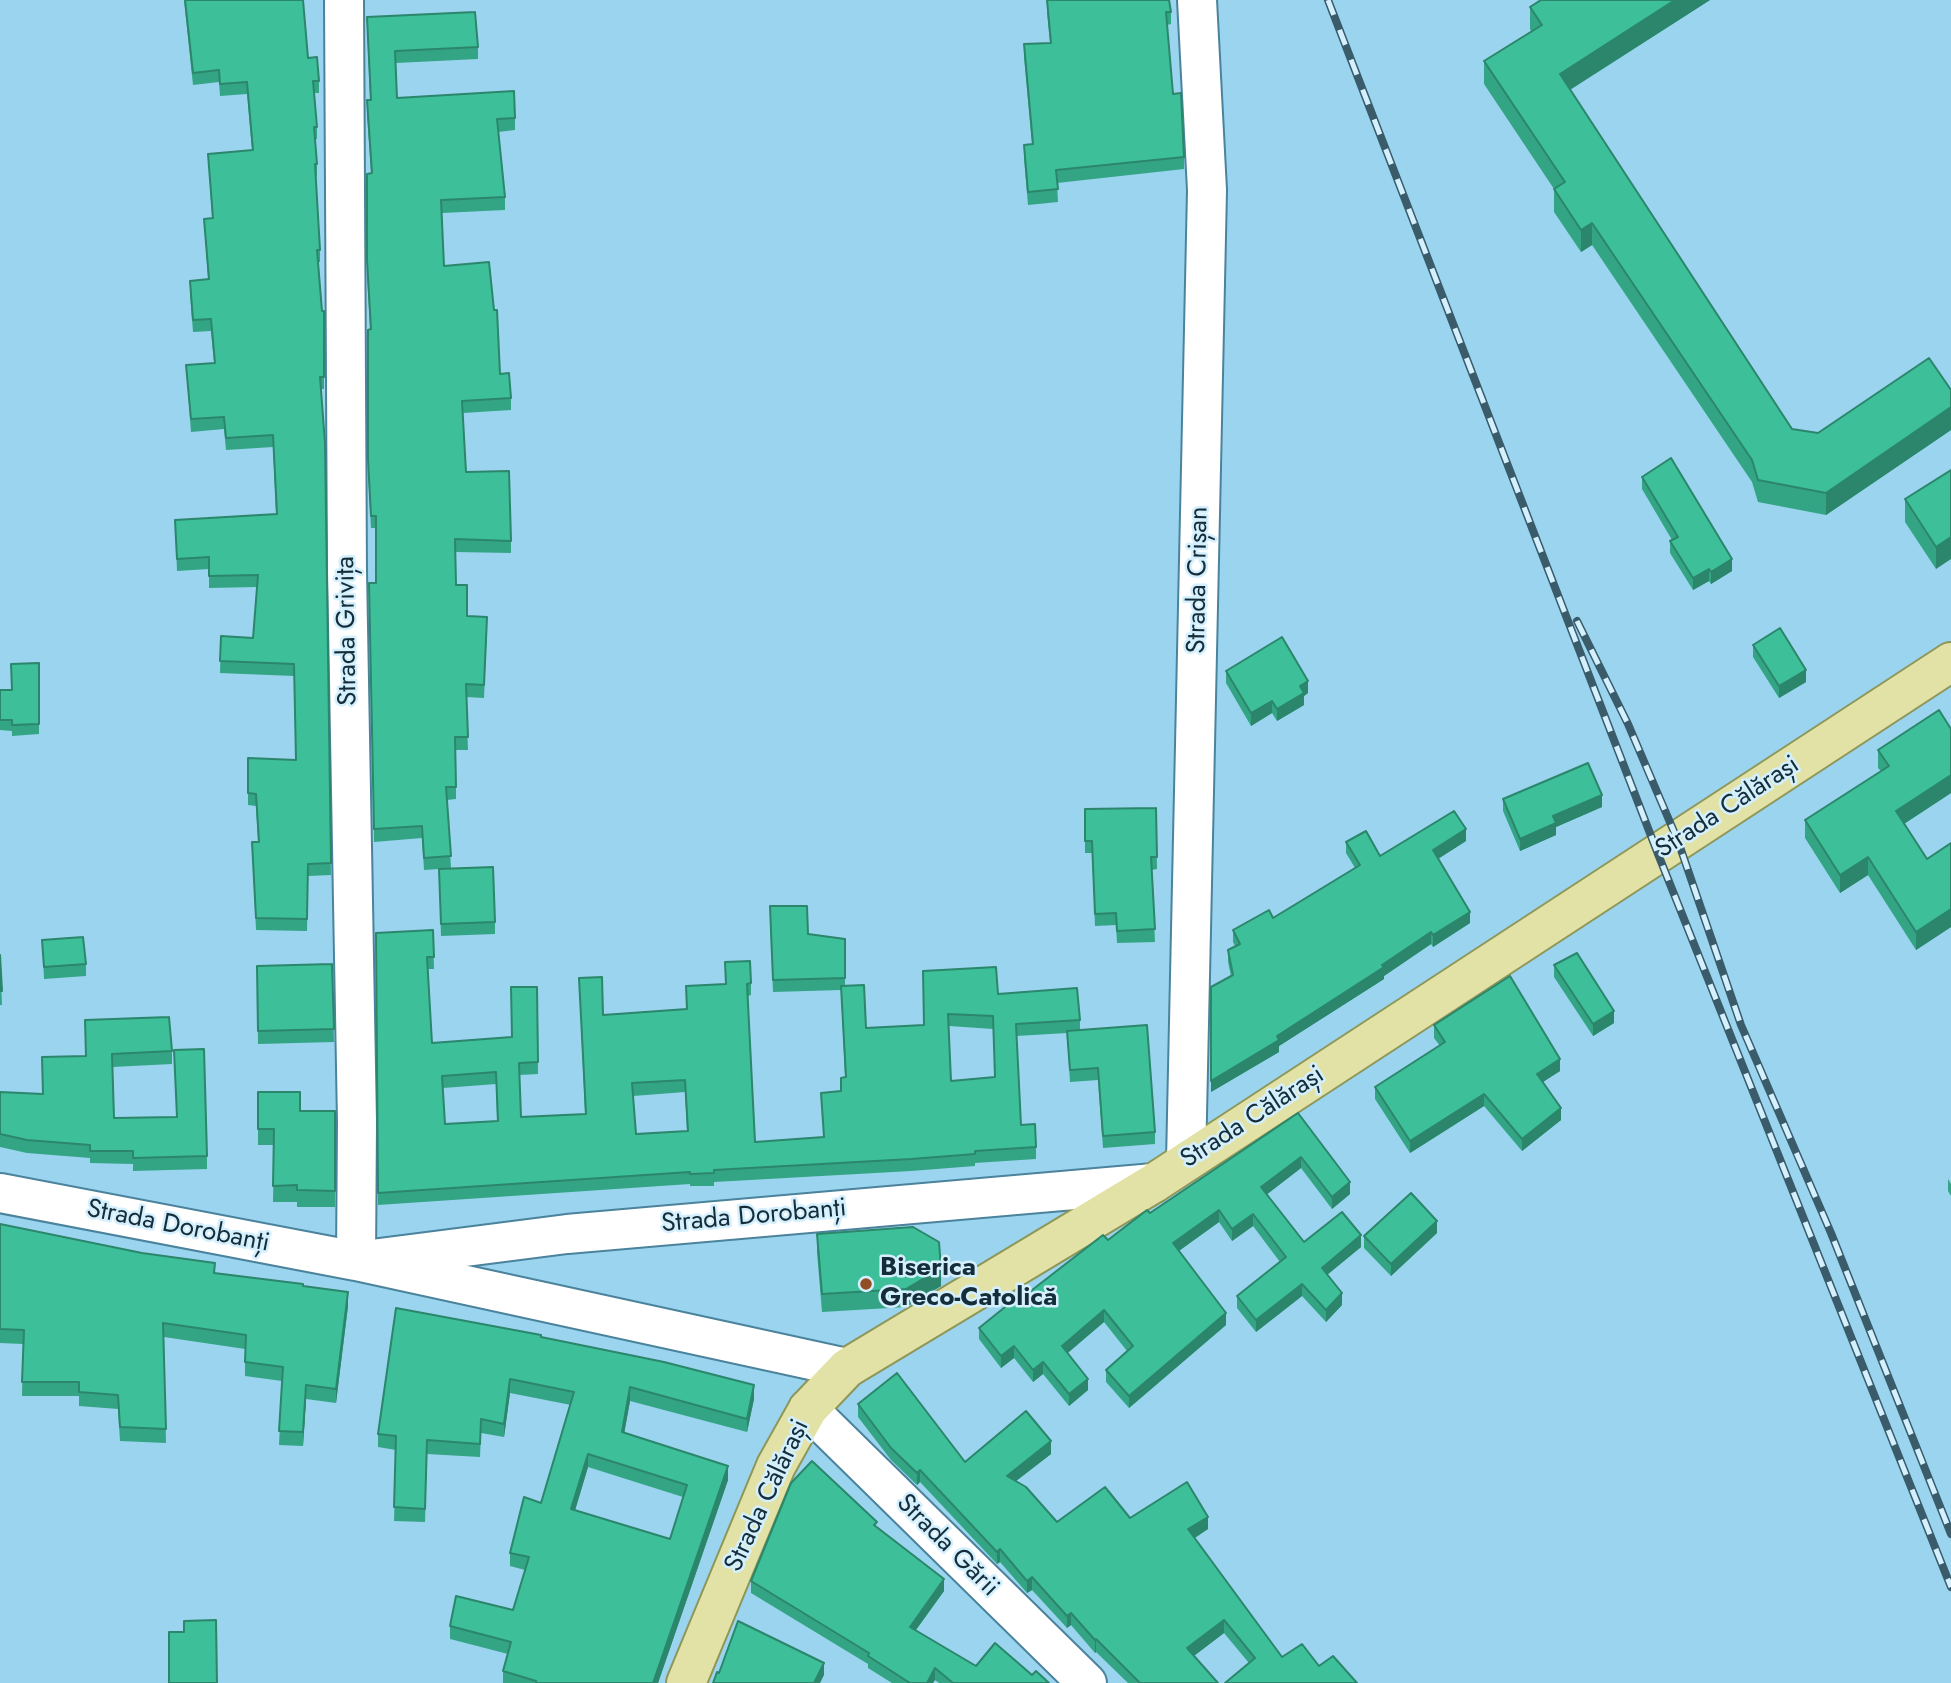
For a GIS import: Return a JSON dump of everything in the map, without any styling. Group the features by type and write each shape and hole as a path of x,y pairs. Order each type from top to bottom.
{"main road":[{"name":"Strada Călărași","path":"686,1683 776,1466 808,1409 847,1368 1154,1182 1951,662"}],"street":[{"name":"Strada Grivița","path":"344,0 347,557 358,1122 356,1261"},
{"name":"Strada Crișan","path":"1186,1161 1207,190 1197,0"},
{"name":"Strada Dorobanți","path":"356,1261 567,1234 1154,1182"},
{"name":"Strada Dorobanți","path":"0,1193 356,1261 847,1368"},
{"name":"Strada Gării","path":"808,1409 1087,1683"}],"building":[{"path":"185,0 303,0 308,58 317,57 319,81 313,81 320,250 317,250 324,311 324,377 320,377 325,443 331,863 308,864 307,919 256,918 252,842 259,842 256,794 248,793 248,758 296,760 294,664 220,661 221,636 253,638 258,575 209,576 209,557 177,559 175,520 277,514 273,435 226,438 224,417 191,419 186,365 215,363 211,319 193,320 190,281 209,279 204,219 213,218 208,154 253,150 247,82 220,84 219,70 193,73"},
{"path":"1047,0 1169,0 1171,12 1166,12 1173,94 1181,93 1184,157 1056,170 1058,189 1028,192 1024,145 1033,144 1024,44 1051,43"},
{"path":"1541,0 1675,0 1560,74 1792,429 1818,433 1929,358 1951,390 1951,407 1826,493 1758,480 1752,460 1592,223 1581,230 1554,189 1565,182 1484,61 1542,25 1530,7"},
{"path":"475,12 478,47 395,51 397,98 514,91 515,118 497,119 505,197 441,200 444,266 489,262 494,310 497,310 500,374 509,373 511,398 462,401 466,472 509,471 511,541 455,539 456,585 467,585 467,616 487,617 484,685 466,684 468,737 455,737 456,787 446,787 451,856 424,858 422,826 374,829 369,583 376,583 376,516 371,516 368,459 368,330 371,329 367,260 367,174 372,173 367,100 371,100 367,17"},
{"path":"1671,458 1732,559 1711,572 1709,569 1693,578 1670,541 1678,537 1642,477"},
{"path":"1951,470 1951,537 1936,547 1905,499"},
{"path":"1780,628 1806,670 1779,686 1753,645"},
{"path":"1282,637 1308,681 1300,686 1304,693 1277,709 1272,701 1251,713 1226,671"},
{"path":"39,663 39,724 12,725 12,720 0,720 0,690 12,690 11,664"},
{"path":"1939,710 1951,729 1951,775 1896,811 1927,859 1951,843 1951,909 1916,932 1868,857 1840,875 1805,820 1889,766 1878,750"},
{"path":"1588,763 1602,795 1553,816 1556,823 1520,839 1503,799"},
{"path":"1156,808 1157,857 1151,857 1155,929 1117,931 1116,913 1095,914 1092,841 1085,841 1085,809"},
{"path":"1454,811 1466,829 1433,850 1470,912 1433,935 1431,932 1382,965 1384,967 1277,1036 1279,1040 1211,1081 1211,987 1233,975 1228,950 1240,944 1233,930 1269,910 1273,918 1360,865 1346,842 1366,831 1380,856"},
{"path":"493,867 495,922 441,924 439,869"},
{"path":"770,906 807,906 808,934 845,939 845,978 773,980"},
{"path":"433,930 434,957 427,957 432,1043 512,1037 511,987 537,987 538,1062 519,1063 521,1117 586,1114 579,978 602,977 603,1015 687,1009 686,986 726,984 725,962 750,961 751,983 747,984 755,1142 824,1137 821,1093 841,1091 841,1078 846,1077 841,986 864,985 866,1028 924,1025 923,971 996,967 998,994 1077,988 1080,1020 1016,1024 1021,1125 1035,1124 1036,1147 911,1159 714,1170 714,1173 690,1172 378,1193 376,933","holes":["948,1014 993,1016 995,1077 951,1081","496,1072 498,1121 445,1124 442,1076","685,1080 688,1131 636,1134 632,1083"]},
{"path":"83,937 86,964 44,967 42,940"},
{"path":"1577,953 1614,1011 1593,1024 1554,965"},
{"path":"0,955 2,991 0,991"},
{"path":"332,964 334,1029 258,1031 257,966"},
{"path":"1510,976 1560,1059 1537,1074 1561,1108 1522,1139 1484,1094 1410,1141 1375,1087 1445,1042 1434,1025"},
{"path":"169,1017 172,1051 112,1054 114,1118 177,1117 174,1050 204,1049 207,1156 133,1158 133,1151 90,1151 90,1145 27,1140 0,1134 0,1092 43,1094 42,1057 86,1056 85,1020"},
{"path":"1147,1025 1155,1132 1103,1136 1098,1068 1070,1070 1067,1031"},
{"path":"258,1092 300,1092 300,1111 335,1111 335,1191 297,1190 297,1185 273,1186 274,1129 258,1129"},
{"path":"1298,1113 1350,1182 1332,1197 1301,1157 1261,1187 1304,1242 1342,1212 1361,1235 1322,1268 1342,1293 1326,1310 1302,1284 1256,1320 1237,1296 1286,1257 1253,1214 1232,1229 1219,1210 1173,1243 1226,1313 1129,1396 1106,1370 1133,1346 1104,1310 1062,1346 1088,1379 1069,1394 1043,1362 1033,1370 1014,1346 1001,1356 979,1328 1103,1235 1108,1240 1147,1210 1150,1213"},
{"path":"1411,1193 1437,1221 1391,1264 1364,1236"},
{"path":"0,1224 142,1253 215,1263 214,1273 348,1292 336,1389 306,1385 303,1432 279,1431 283,1367 245,1362 246,1335 163,1323 166,1429 120,1427 118,1395 79,1392 79,1382 22,1382 24,1330 0,1329"},
{"path":"913,1227 939,1242 941,1268 906,1289 822,1294 817,1234"},
{"path":"396,1308 541,1335 754,1385 747,1419 630,1387 622,1432 728,1466 653,1683 536,1683 503,1671 511,1642 450,1626 456,1596 513,1610 529,1557 510,1553 524,1497 541,1503 574,1392 510,1379 504,1424 481,1419 480,1444 427,1440 425,1509 394,1507 396,1436 378,1434","holes":["588,1454 687,1485 670,1539 571,1509"]},
{"path":"897,1373 965,1462 1026,1411 1051,1441 1007,1476 1026,1487 1057,1522 1105,1487 1130,1518 1187,1482 1208,1517 1188,1529 1282,1657 1302,1644 1319,1666 1333,1656 1357,1683 1225,1683 1255,1658 1224,1620 1187,1648 1218,1683 1140,1683 1071,1613 1067,1616 1032,1577 1027,1581 1000,1549 997,1552 920,1470 917,1473 891,1448 858,1404"},
{"path":"812,1461 877,1522 874,1525 944,1579 910,1627 976,1666 995,1643 1032,1675 1036,1671 1049,1683 953,1683 935,1668 927,1683 910,1683 868,1656 869,1653 751,1581 791,1483"},
{"path":"216,1620 217,1683 169,1683 169,1632 184,1632 184,1621"},
{"path":"738,1621 824,1663 814,1683 713,1683"}],"railway":[{"path":"1328,0 1658,854 1951,1587"},
{"path":"1577,621 1628,724 1678,841 1741,1025 1831,1233 1951,1534"}],"place":[{"name":"Biserica Greco-Catolică","path":"866,1284"}]}
